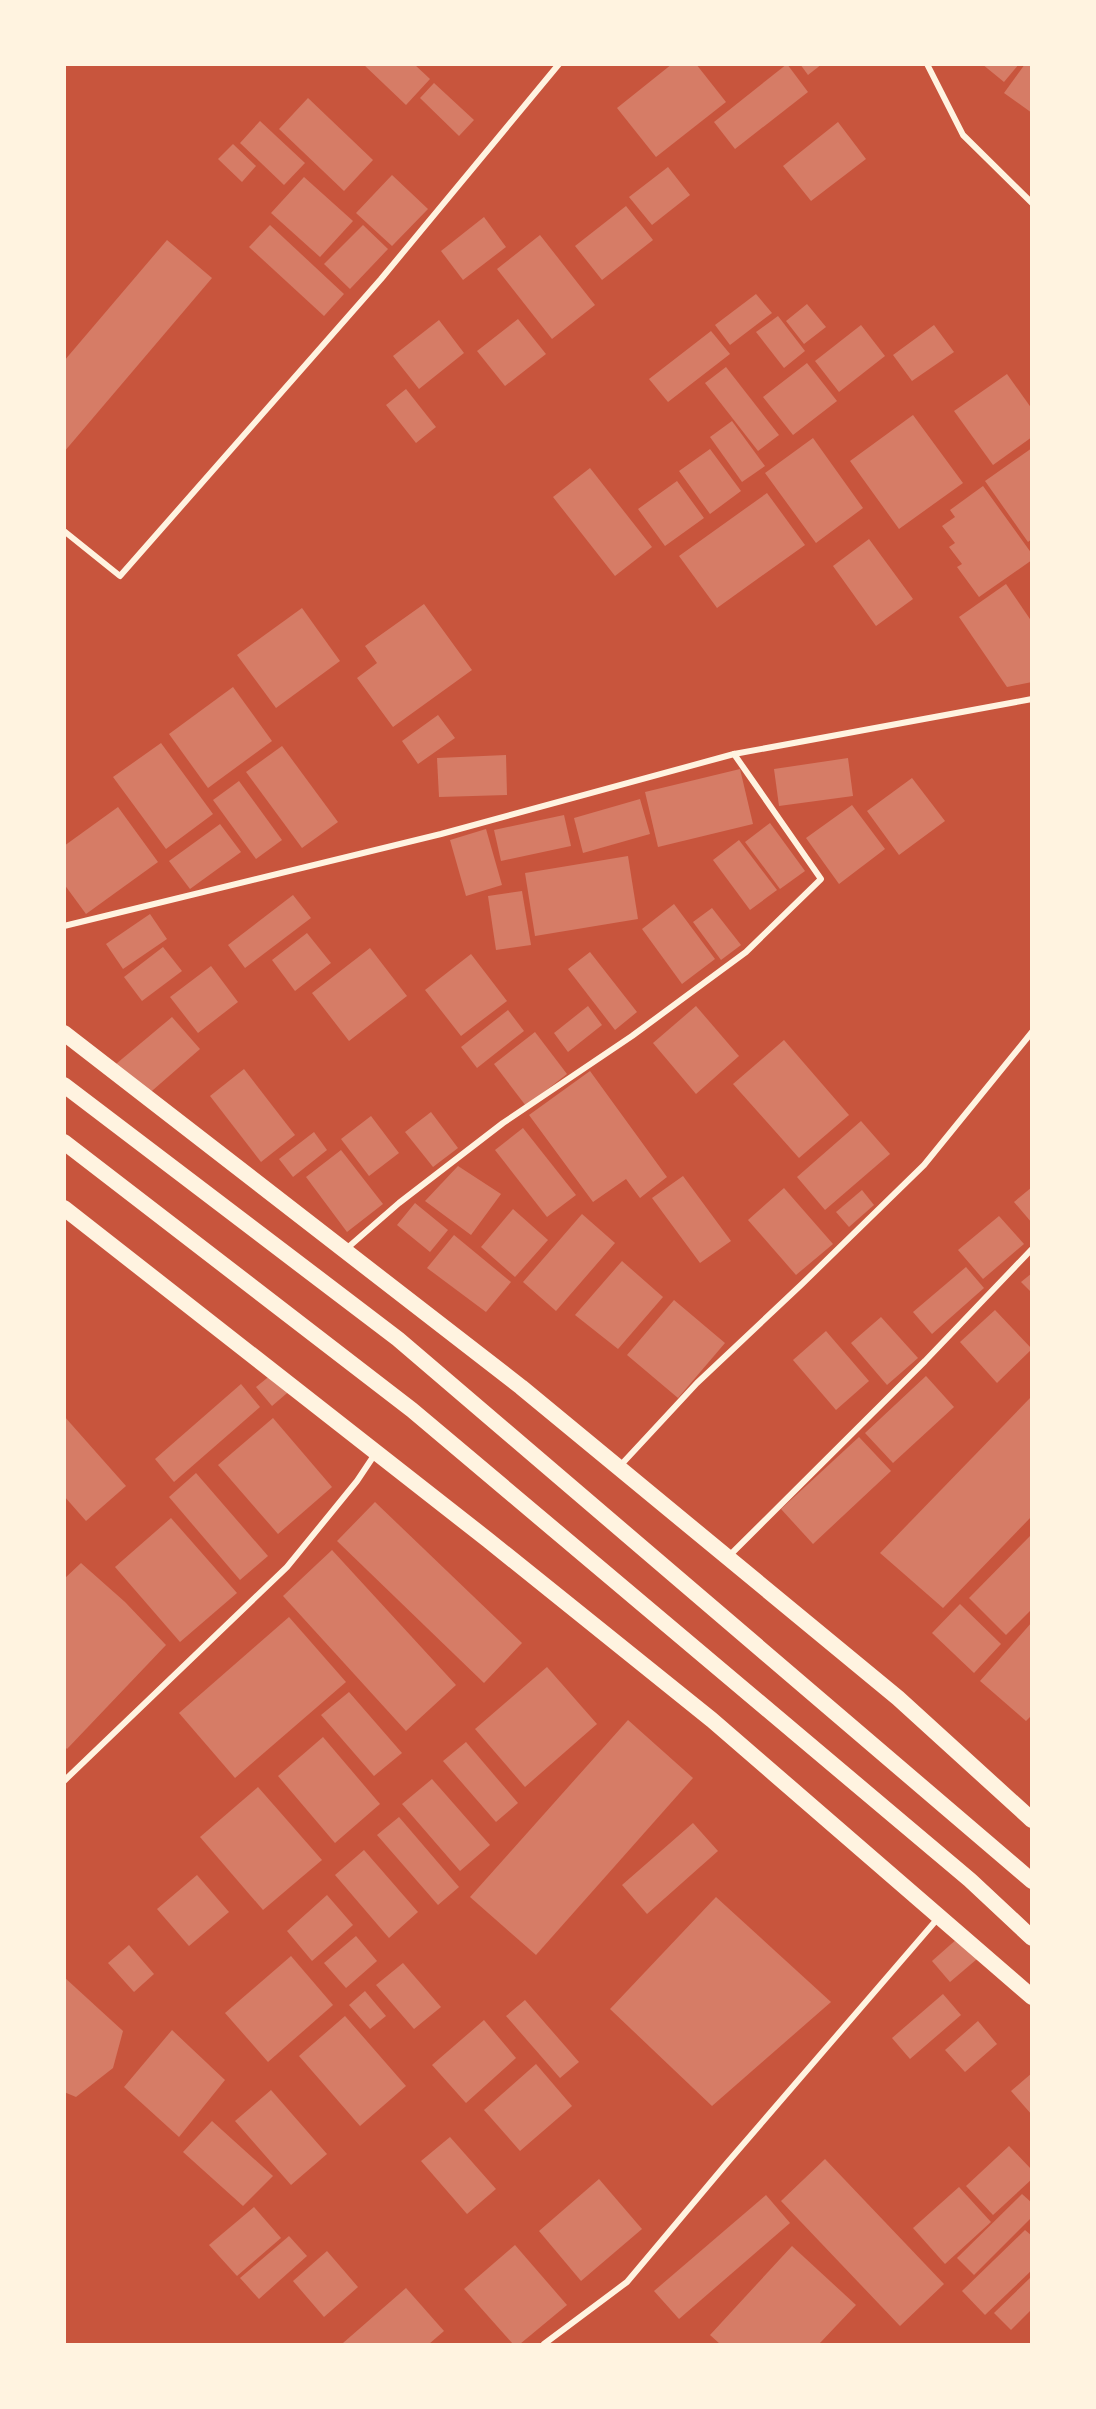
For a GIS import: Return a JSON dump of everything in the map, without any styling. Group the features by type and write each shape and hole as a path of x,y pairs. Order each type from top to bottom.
{"highway":[{"path":"64,1033 521,1387 898,1698 1032,1820"},
{"path":"64,1085 398,1339 1032,1881"},
{"path":"64,1142 412,1410 970,1880 1032,1938"},
{"path":"64,1208 376,1452 712,1720 1032,1997"}],"street":[{"path":"64,531 120,576 381,279 560,64"},
{"path":"927,64 963,135 1032,204"},
{"path":"64,926 441,834 734,753 1032,699"},
{"path":"344,1250 399,1203 504,1123 632,1036 746,952 821,879 734,753"},
{"path":"619,1467 696,1383 924,1165 1032,1032"},
{"path":"728,1557 917,1369 1032,1249"},
{"path":"64,1781 287,1567 357,1480 376,1452"},
{"path":"544,2344 627,2282 734,2154 940,1916"}],"building":[{"path":"363,64 414,64 430,79 406,105"},
{"path":"672,64 696,64 726,102 656,157 617,108"},
{"path":"787,64 808,92 735,149 714,122"},
{"path":"800,64 822,64 808,75"},
{"path":"982,64 1019,64 1004,82"},
{"path":"1025,64 1032,64 1032,113 1004,93"},
{"path":"434,83 474,120 459,136 420,98"},
{"path":"308,98 373,160 344,191 279,129"},
{"path":"260,121 305,163 284,185 240,143"},
{"path":"838,122 866,159 811,201 783,166"},
{"path":"233,144 256,166 242,182 218,159"},
{"path":"668,167 690,195 652,225 629,197"},
{"path":"392,175 428,209 392,246 356,213"},
{"path":"304,177 353,221 320,257 271,213"},
{"path":"626,206 653,240 602,280 575,246"},
{"path":"484,217 506,247 463,280 441,251"},
{"path":"270,225 344,294 324,316 249,247"},
{"path":"363,225 388,249 350,289 324,264"},
{"path":"540,235 595,305 552,339 497,269"},
{"path":"167,240 212,278 64,452 64,361"},
{"path":"756,294 772,313 730,345 715,325"},
{"path":"807,304 826,327 804,344 786,321"},
{"path":"778,316 805,351 784,368 756,332"},
{"path":"518,319 546,354 505,386 477,351"},
{"path":"439,320 464,353 419,389 393,356"},
{"path":"861,325 885,356 839,392 815,361"},
{"path":"934,325 954,352 912,381 893,355"},
{"path":"711,331 730,354 668,402 649,379"},
{"path":"807,363 837,401 793,435 763,397"},
{"path":"726,367 779,435 758,451 705,383"},
{"path":"1007,374 1032,409 1032,437 993,465 954,411"},
{"path":"406,389 436,427 416,443 386,405"},
{"path":"913,415 963,483 899,529 850,461"},
{"path":"732,421 765,466 742,482 710,437"},
{"path":"813,438 863,508 816,543 765,473"},
{"path":"1032,448 1032,539 1028,542 985,481"},
{"path":"710,449 741,491 710,514 679,471"},
{"path":"590,468 652,547 615,576 553,497"},
{"path":"677,481 704,518 665,546 638,509"},
{"path":"983,486 1032,554 1032,560 979,597 957,567 962,564 949,547 955,543 942,526 955,517 950,510"},
{"path":"767,493 805,545 717,608 679,556"},
{"path":"869,539 913,599 876,626 833,566"},
{"path":"1006,584 1032,622 1032,682 1007,687 959,617"},
{"path":"424,604 472,670 393,727 357,678 377,663 365,646"},
{"path":"302,608 340,661 276,708 237,655"},
{"path":"233,687 272,741 208,788 169,734"},
{"path":"438,715 455,738 418,764 402,741"},
{"path":"161,743 213,814 166,849 113,777"},
{"path":"282,746 338,822 302,848 246,772"},
{"path":"506,755 507,795 439,797 437,758"},
{"path":"848,758 853,796 779,806 774,769"},
{"path":"740,769 753,824 658,847 645,792"},
{"path":"912,778 945,821 899,855 867,811"},
{"path":"239,781 282,840 256,859 213,800"},
{"path":"640,799 650,834 583,853 574,818"},
{"path":"852,805 885,849 839,884 806,838"},
{"path":"118,807 158,862 86,914 64,884 64,846"},
{"path":"564,815 571,846 501,861 494,830"},
{"path":"770,823 805,871 780,889 745,842"},
{"path":"220,824 241,852 190,889 169,861"},
{"path":"486,829 502,885 466,896 450,840"},
{"path":"739,840 777,890 750,910 713,860"},
{"path":"628,856 638,919 535,936 525,873"},
{"path":"522,891 531,945 496,950 488,896"},
{"path":"293,895 311,918 245,968 228,945"},
{"path":"674,904 715,959 682,984 642,929"},
{"path":"712,908 741,945 721,960 693,922"},
{"path":"150,914 167,939 123,969 106,944"},
{"path":"307,933 331,963 295,991 272,960"},
{"path":"163,947 182,971 142,1001 124,977"},
{"path":"370,948 407,996 349,1041 312,993"},
{"path":"590,952 637,1012 615,1030 568,969"},
{"path":"471,954 507,1001 461,1036 425,990"},
{"path":"211,966 238,1002 198,1033 170,997"},
{"path":"588,1006 602,1025 568,1052 554,1033"},
{"path":"696,1006 739,1056 696,1094 653,1043"},
{"path":"508,1010 524,1031 477,1068 461,1047"},
{"path":"172,1017 200,1049 145,1097 116,1064"},
{"path":"535,1032 567,1074 526,1106 494,1064"},
{"path":"784,1040 849,1115 799,1158 733,1084"},
{"path":"244,1069 295,1135 261,1162 210,1096"},
{"path":"590,1071 667,1177 640,1198 626,1179 593,1202 529,1115"},
{"path":"431,1112 458,1148 433,1167 405,1132"},
{"path":"371,1116 399,1153 369,1176 341,1139"},
{"path":"861,1121 890,1154 825,1210 797,1177"},
{"path":"523,1128 576,1195 547,1217 495,1150"},
{"path":"314,1132 327,1150 293,1177 279,1159"},
{"path":"341,1150 383,1204 347,1232 306,1177"},
{"path":"458,1166 501,1194 471,1235 425,1201"},
{"path":"683,1176 731,1241 700,1263 652,1198"},
{"path":"1032,1187 1032,1223 1014,1202"},
{"path":"784,1188 833,1244 796,1275 748,1220"},
{"path":"862,1190 874,1205 849,1227 836,1212"},
{"path":"415,1203 448,1230 430,1252 397,1225"},
{"path":"513,1209 548,1240 515,1277 481,1247"},
{"path":"582,1214 615,1243 556,1311 523,1282"},
{"path":"999,1216 1024,1244 983,1279 958,1250"},
{"path":"454,1235 511,1282 486,1312 427,1268"},
{"path":"622,1261 663,1297 618,1349 575,1315"},
{"path":"966,1267 984,1288 932,1334 913,1312"},
{"path":"1032,1273 1032,1293 1021,1282"},
{"path":"674,1300 725,1343 678,1398 627,1355"},
{"path":"995,1310 1032,1349 997,1383 960,1342"},
{"path":"881,1317 918,1358 887,1385 851,1343"},
{"path":"826,1331 869,1381 836,1410 793,1360"},
{"path":"277,1370 293,1388 272,1406 256,1387"},
{"path":"926,1376 954,1407 893,1463 865,1433"},
{"path":"241,1384 260,1407 174,1482 155,1459"},
{"path":"1032,1396 1032,1516 943,1608 880,1553"},
{"path":"64,1416 126,1486 86,1521 64,1496"},
{"path":"273,1418 332,1487 278,1534 218,1465"},
{"path":"859,1437 891,1471 813,1544 781,1509"},
{"path":"196,1473 268,1556 240,1580 169,1497"},
{"path":"375,1502 522,1643 484,1683 337,1541"},
{"path":"171,1518 237,1593 180,1642 115,1567"},
{"path":"1032,1534 1032,1609 1006,1635 969,1598"},
{"path":"332,1550 456,1685 406,1731 283,1596"},
{"path":"81,1563 125,1602 166,1645 67,1749 64,1746 64,1579"},
{"path":"960,1604 1001,1644 974,1673 932,1633"},
{"path":"289,1617 346,1682 235,1778 179,1713"},
{"path":"1032,1622 1032,1715 1026,1721 980,1681"},
{"path":"547,1667 597,1724 525,1787 475,1729"},
{"path":"349,1692 402,1753 374,1776 321,1715"},
{"path":"628,1720 693,1778 536,1955 470,1897"},
{"path":"323,1737 380,1804 335,1843 278,1776"},
{"path":"466,1742 518,1803 496,1822 443,1761"},
{"path":"432,1779 490,1845 460,1871 402,1804"},
{"path":"258,1787 322,1860 263,1910 200,1837"},
{"path":"399,1817 459,1887 438,1905 377,1835"},
{"path":"693,1823 718,1851 647,1914 622,1885"},
{"path":"364,1850 418,1912 389,1938 335,1875"},
{"path":"197,1875 229,1912 189,1946 157,1909"},
{"path":"327,1895 353,1925 312,1961 287,1931"},
{"path":"716,1897 831,2002 712,2106 610,2009"},
{"path":"356,1936 377,1961 346,1988 324,1963"},
{"path":"958,1938 977,1959 950,1982 932,1961"},
{"path":"129,1945 154,1974 134,1992 108,1963"},
{"path":"291,1956 333,2005 268,2062 225,2013"},
{"path":"403,1963 441,2007 414,2029 376,1985"},
{"path":"64,1977 123,2031 113,2068 76,2097 64,2092"},
{"path":"365,1991 386,2016 370,2029 349,2005"},
{"path":"943,1994 961,2015 910,2059 892,2038"},
{"path":"525,2000 579,2062 560,2078 506,2016"},
{"path":"345,2016 406,2086 360,2126 299,2056"},
{"path":"484,2020 516,2058 466,2103 432,2065"},
{"path":"978,2021 997,2044 965,2072 945,2050"},
{"path":"172,2030 225,2080 179,2137 124,2087"},
{"path":"536,2064 572,2106 520,2151 484,2110"},
{"path":"1032,2073 1032,2115 1011,2091"},
{"path":"271,2090 327,2154 291,2185 235,2121"},
{"path":"212,2121 273,2176 243,2206 183,2152"},
{"path":"450,2137 496,2189 467,2214 421,2161"},
{"path":"1009,2146 1032,2170 1032,2179 993,2215 966,2186"},
{"path":"825,2159 944,2284 900,2326 781,2201"},
{"path":"599,2179 642,2229 581,2281 539,2231"},
{"path":"959,2187 991,2222 945,2264 913,2228"},
{"path":"1022,2194 1032,2203 1032,2217 974,2275 957,2258"},
{"path":"766,2195 790,2223 679,2319 654,2291"},
{"path":"254,2207 281,2238 237,2276 209,2245"},
{"path":"1025,2230 1032,2236 1032,2270 985,2315 962,2291"},
{"path":"289,2236 307,2256 259,2299 240,2278"},
{"path":"515,2245 567,2305 520,2344 513,2344 464,2289"},
{"path":"792,2246 856,2305 819,2344 720,2344 710,2335"},
{"path":"327,2251 358,2287 324,2317 293,2281"},
{"path":"1032,2276 1032,2309 1011,2330 994,2313"},
{"path":"406,2288 444,2331 429,2344 343,2343"}]}
